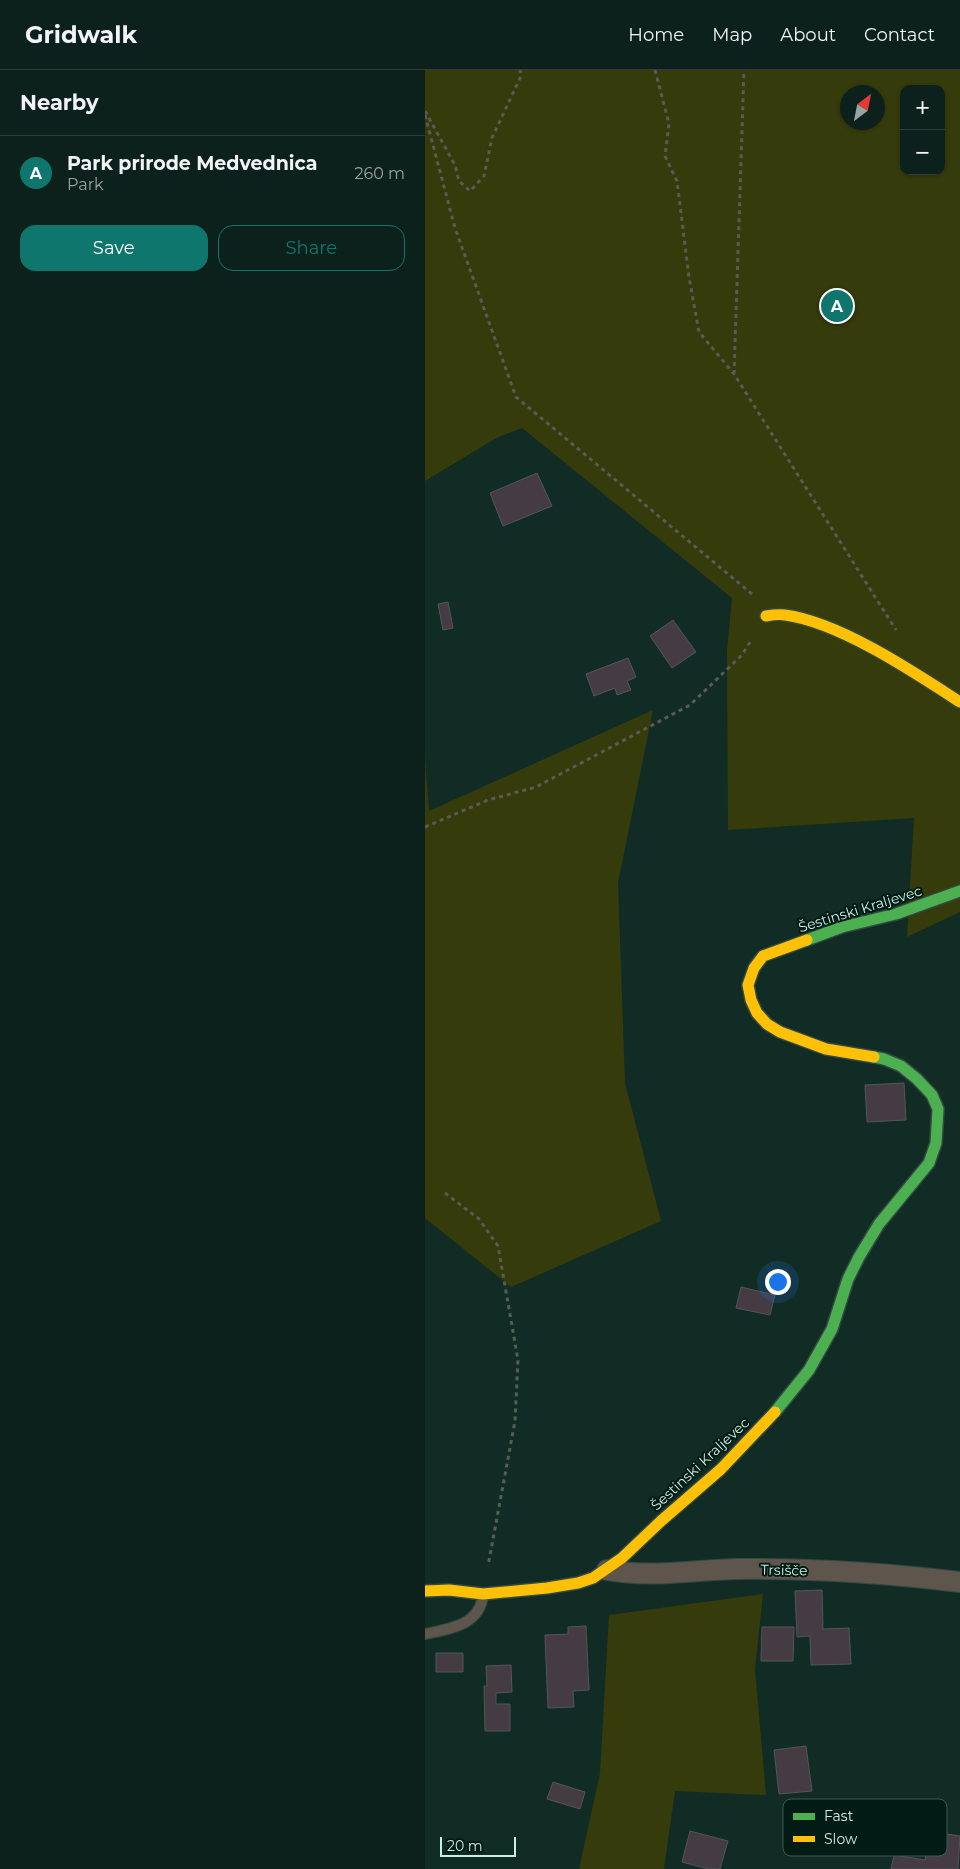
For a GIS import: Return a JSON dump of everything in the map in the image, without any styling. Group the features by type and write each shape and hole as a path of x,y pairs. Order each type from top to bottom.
{"street":[{"path":"770,614 793,616 819,624 856,641 894,661 960,702"},
{"name":"Šestinski Kraljevec","path":"425,1591 449,1590 483,1594 578,1583 593,1578 607,1570 727,1464 767,1422 809,1370 832,1329 848,1279 859,1257 879,1224 929,1163 936,1143 938,1109 932,1095 917,1078 901,1066 884,1059 827,1049 781,1032 767,1024 757,1013 751,1000 749,985 754,968 763,956 790,946 842,927 896,914 960,892"},
{"name":"Trsišče","path":"607,1570 644,1574 736,1570 850,1572 900,1575 960,1582"}],"lane":[{"path":"425,1634 463,1624 476,1615 482,1603 483,1594"}],"path":[{"path":"425,111 455,165 459,181 470,191 484,176 492,138 521,76 520,70"},
{"path":"655,70 669,124 665,156 677,181 689,277 699,332 735,374 897,632"},
{"path":"735,374 744,70"},
{"path":"425,115 455,228 516,397 770,614 742,655 690,706 536,787 488,800 425,827"},
{"path":"445,1193 479,1219 498,1246 518,1360 515,1421 483,1594"}],"green space":[{"path":"425,70 960,70 960,912 907,937 914,818 728,830 727,650 732,598 522,428 498,437 425,481"},
{"path":"653,710 618,883 625,1083 661,1221 511,1287 425,1218 425,756 429,811"},
{"path":"763,1594 755,1669 766,1795 675,1791 664,1869 579,1869 600,1773 609,1615"}],"building":[{"path":"537,473 552,506 503,526 490,493"},
{"path":"448,602 453,628 443,630 438,604"},
{"path":"673,620 696,652 672,668 650,636"},
{"path":"628,658 636,677 627,681 631,690 617,695 615,688 594,696 586,674"},
{"path":"904,1083 906,1120 867,1122 865,1085"},
{"path":"741,1287 775,1295 770,1315 736,1308"},
{"path":"822,1590 823,1629 849,1628 851,1664 811,1665 810,1636 797,1637 795,1591"},
{"path":"586,1626 589,1690 573,1691 574,1707 548,1708 545,1635 568,1634 568,1627"},
{"path":"762,1627 794,1627 793,1661 761,1661"},
{"path":"436,1653 463,1653 463,1672 436,1672"},
{"path":"511,1665 512,1692 496,1693 496,1704 510,1704 510,1731 485,1731 484,1686 487,1686 486,1666"},
{"path":"806,1746 812,1791 779,1794 774,1750"},
{"path":"553,1782 585,1792 580,1809 547,1799"},
{"path":"690,1831 728,1841 720,1869 708,1869 682,1862"},
{"path":"947,1834 960,1836 958,1869 891,1869 894,1856 925,1860 926,1856 947,1856"}],"traffic: fast":[{"path":"807,940 842,927 896,914 960,891"},
{"path":"775,1412 809,1370 832,1329 848,1279 859,1257 879,1224 929,1163 936,1143 938,1109 932,1095 901,1066 874,1057"}],"traffic: slow":[{"path":"766,616 785,615 829,627 899,663 960,702"},
{"path":"807,940 763,956 754,968 748,985 751,1000 757,1013 767,1024 780,1032 826,1049 874,1057"},
{"path":"425,1591 449,1590 483,1594 547,1588 578,1583 593,1578 622,1558 721,1469 775,1412"}],"place":[{"name":"Park prirode Medvednica","path":"837,306"}]}
